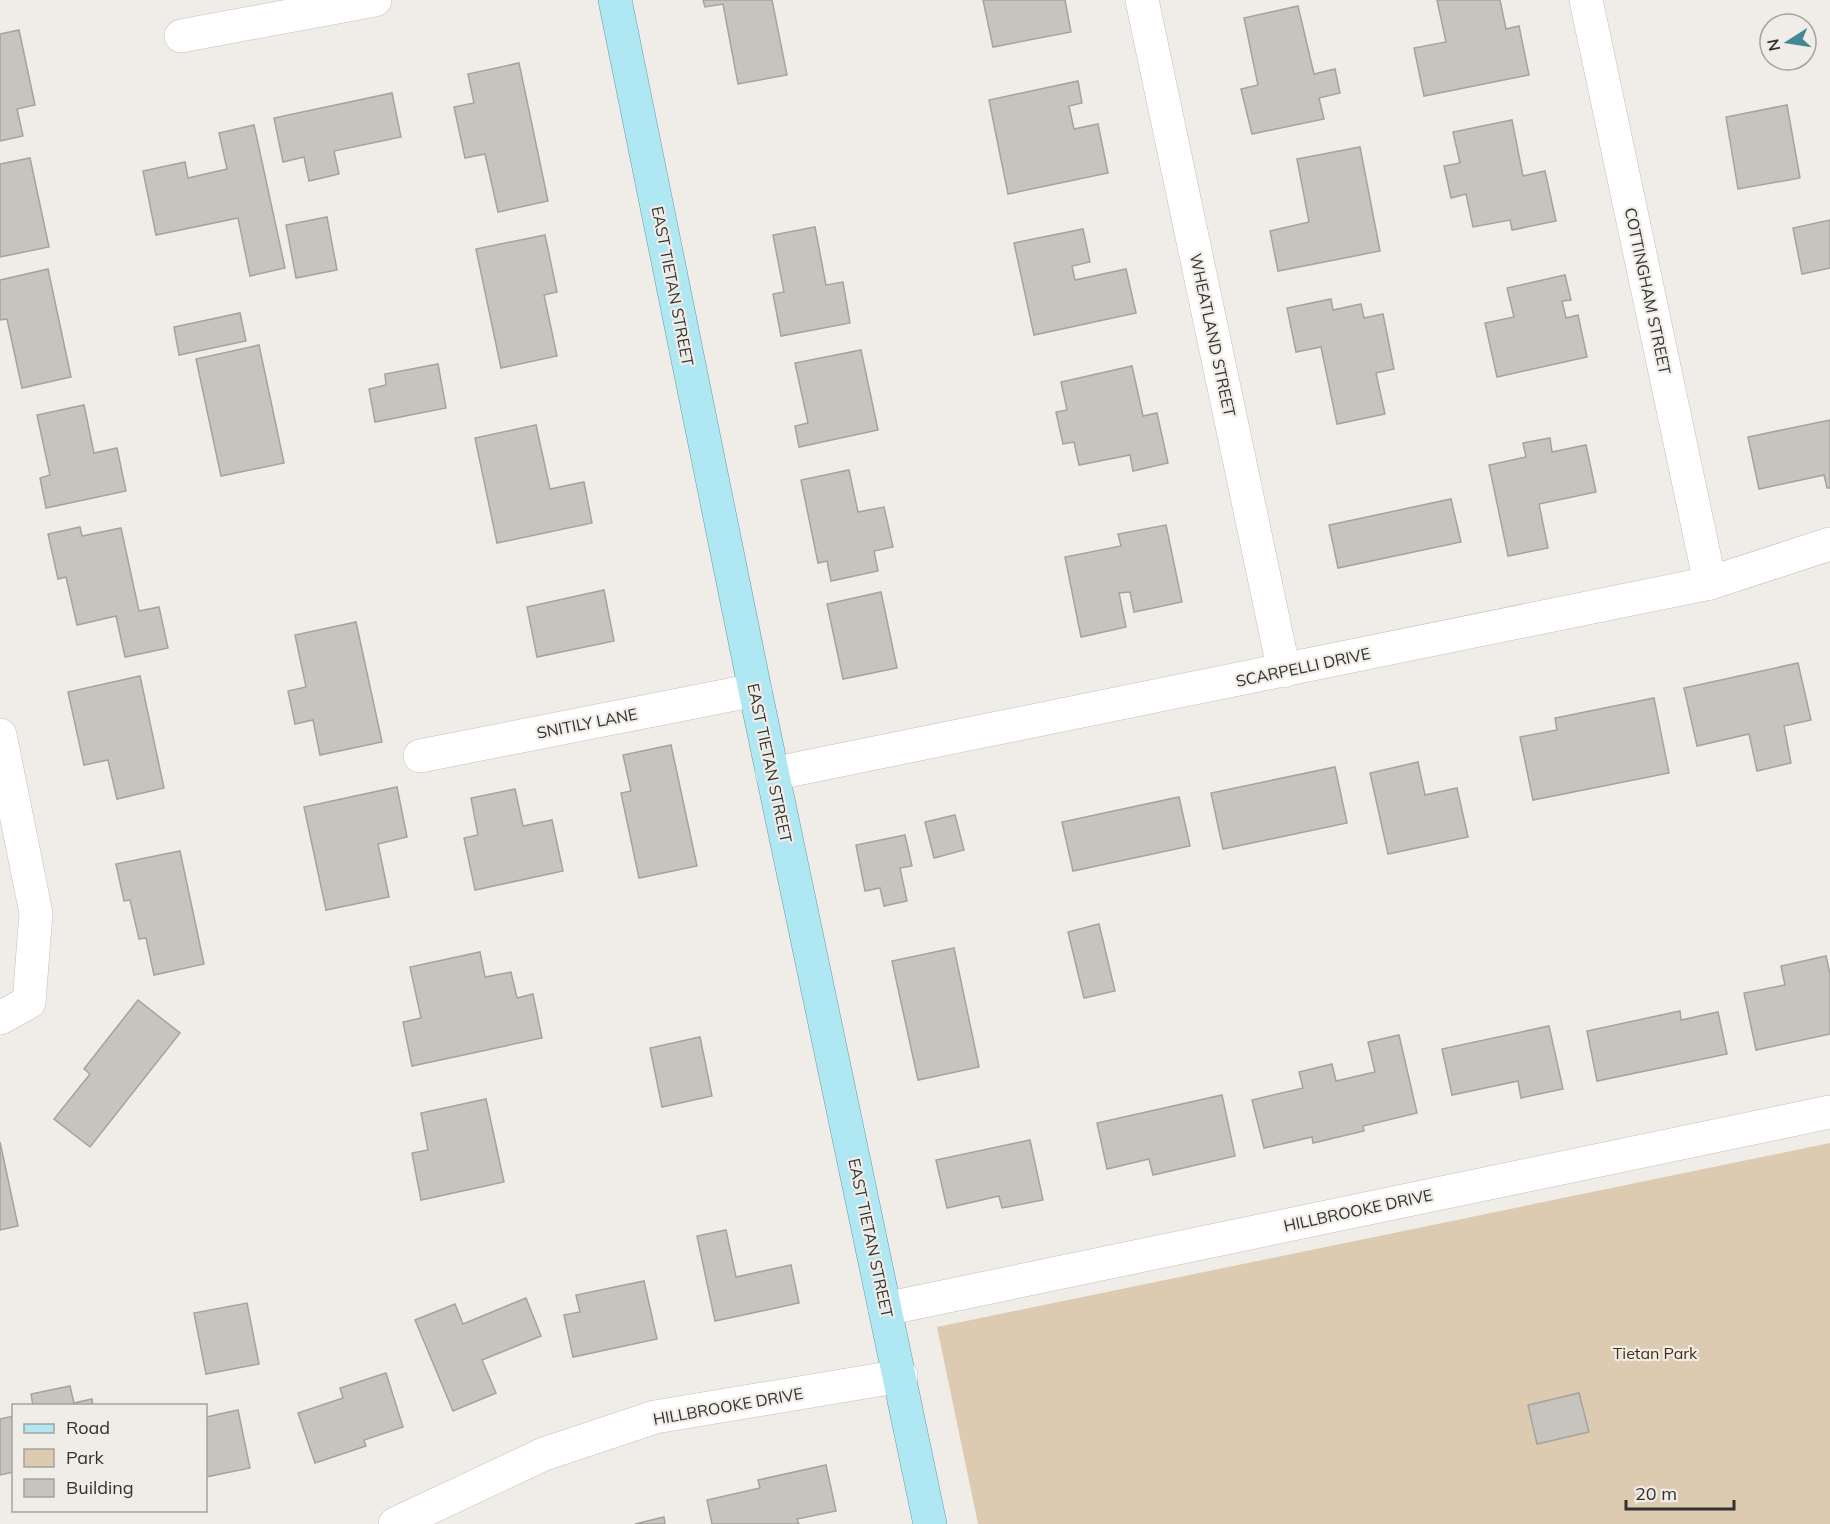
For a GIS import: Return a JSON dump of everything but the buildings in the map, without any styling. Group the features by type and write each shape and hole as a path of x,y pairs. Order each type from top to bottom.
{"main road":[{"name":"EAST TIETAN STREET","path":"615,0 772,774 901,1376 930,1524"}],"street":[{"path":"182,36 375,0"},
{"name":"WHEATLAND STREET","path":"1142,0 1284,671"},
{"name":"COTTINGHAM STREET","path":"1586,0 1710,583"},
{"name":"SCARPELLI DRIVE","path":"772,774 1710,583 1830,544"},
{"name":"SNITILY LANE","path":"420,756 755,690"},
{"path":"0,735 36,913 29,1002 0,1018"},
{"name":"HILLBROOKE DRIVE","path":"885,1309 1830,1112"},
{"name":"HILLBROOKE DRIVE","path":"394,1524 544,1454 655,1417 901,1376"}],"green space":[{"name":"Tietan Park","path":"1830,1143 1830,1524 978,1524 937,1327"}]}
